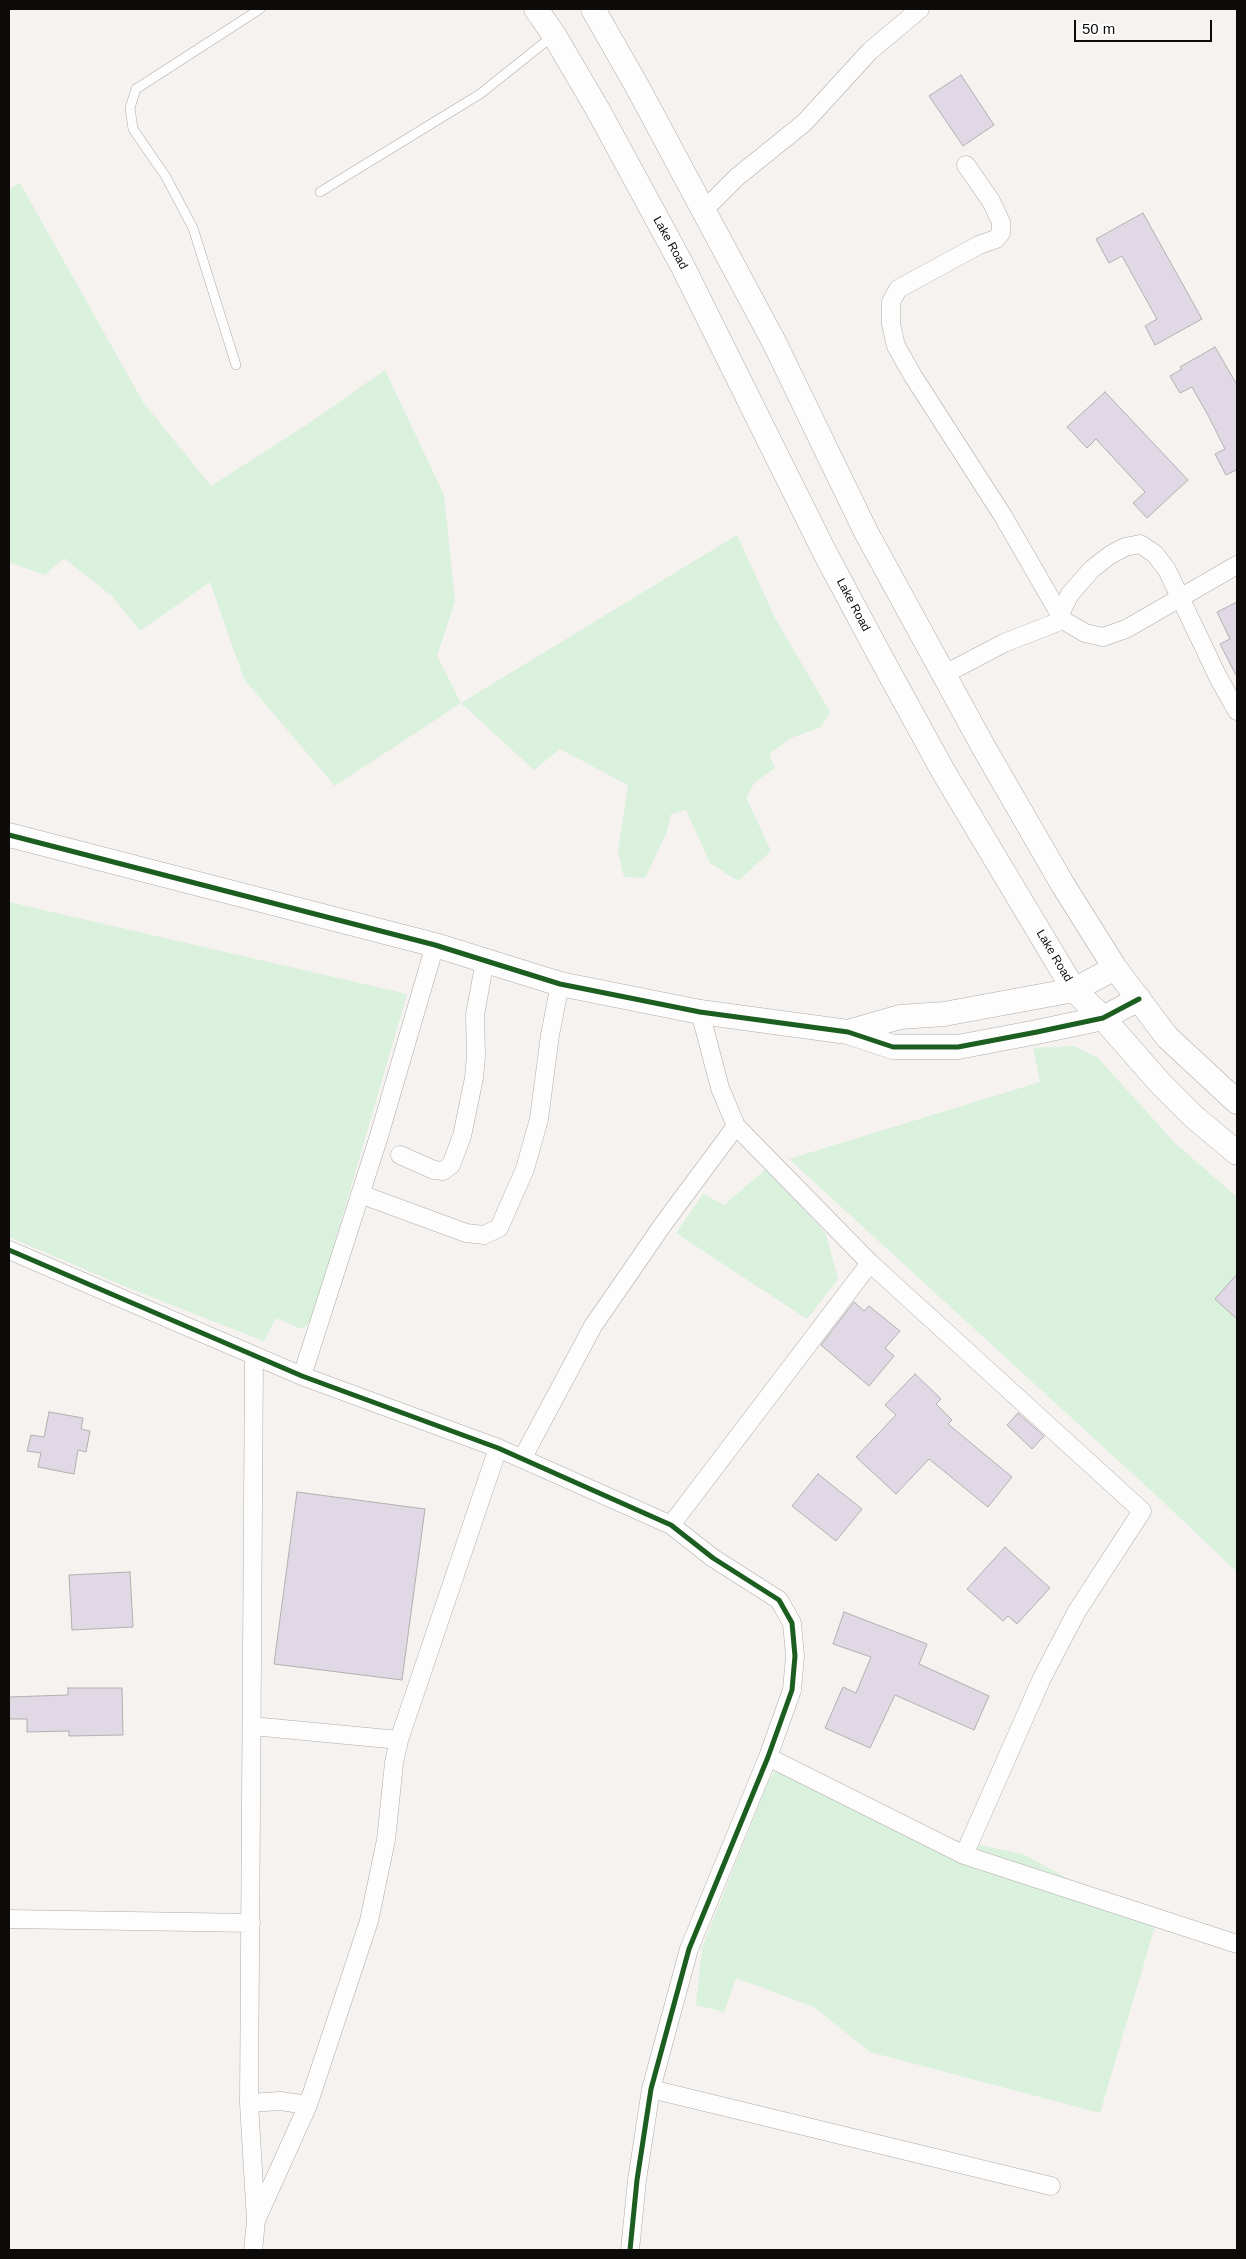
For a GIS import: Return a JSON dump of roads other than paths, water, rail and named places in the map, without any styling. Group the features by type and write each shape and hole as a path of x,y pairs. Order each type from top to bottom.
{"main road":[{"name":"Lake Road","path":"536,9 554,35 682,265 825,552 943,771 1074,990 1103,1018 1186,1110 1237,1153"},
{"path":"593,9 643,96 774,342 866,532 1058,877 1115,968 1167,1037 1237,1102"},
{"path":"9,835 435,945 560,984 700,1012 848,1032 893,1047 958,1047 1103,1018 1139,999"},
{"path":"848,1032 900,1017 944,1014 1074,990 1115,968"}],"street":[{"path":"703,211 737,177 804,122 870,51 920,9"},
{"path":"966,165 991,200 1001,222 1001,233 996,239 979,245 898,289 891,302 891,324 896,346 913,376 1003,516 1062,617 1085,633 1103,637 1126,629 1237,565"},
{"path":"944,674 1004,643 1062,617 1070,594 1092,569 1110,555 1140,544 1155,554 1167,570 1218,677 1237,712"},
{"path":"302,1376 360,1194 435,945"},
{"path":"400,1156 434,1170 443,1171 451,1165 462,1136 474,1078 476,1056 475,1014 485,960"},
{"path":"360,1194 466,1233 484,1235 499,1228 525,1169 539,1119 550,1035 560,984"},
{"path":"700,1012 720,1088 736,1126 870,1263 1142,1511 1077,1611 1042,1678 964,1855"},
{"path":"522,1459 593,1326 664,1223 736,1126"},
{"path":"9,1250 302,1376 498,1448 671,1525 713,1558 779,1600 792,1623 795,1656 792,1690 768,1757 689,1949 651,2089 636,2180 630,2250"},
{"path":"671,1525 870,1263"},
{"path":"253,2250 256,2221 249,2103 254,1355"},
{"path":"256,2221 308,2105 369,1921 386,1840 394,1763 399,1740 498,1448"},
{"path":"252,1726 399,1740"},
{"path":"768,1757 964,1855 1237,1944"},
{"path":"9,1919 251,1923"},
{"path":"651,2089 1051,2186"},
{"path":"249,2103 280,2101 308,2105"}],"lane":[{"path":"236,365 193,228 166,177 134,129 130,108 136,89 260,9"},
{"path":"320,192 480,94 554,35"}]}
